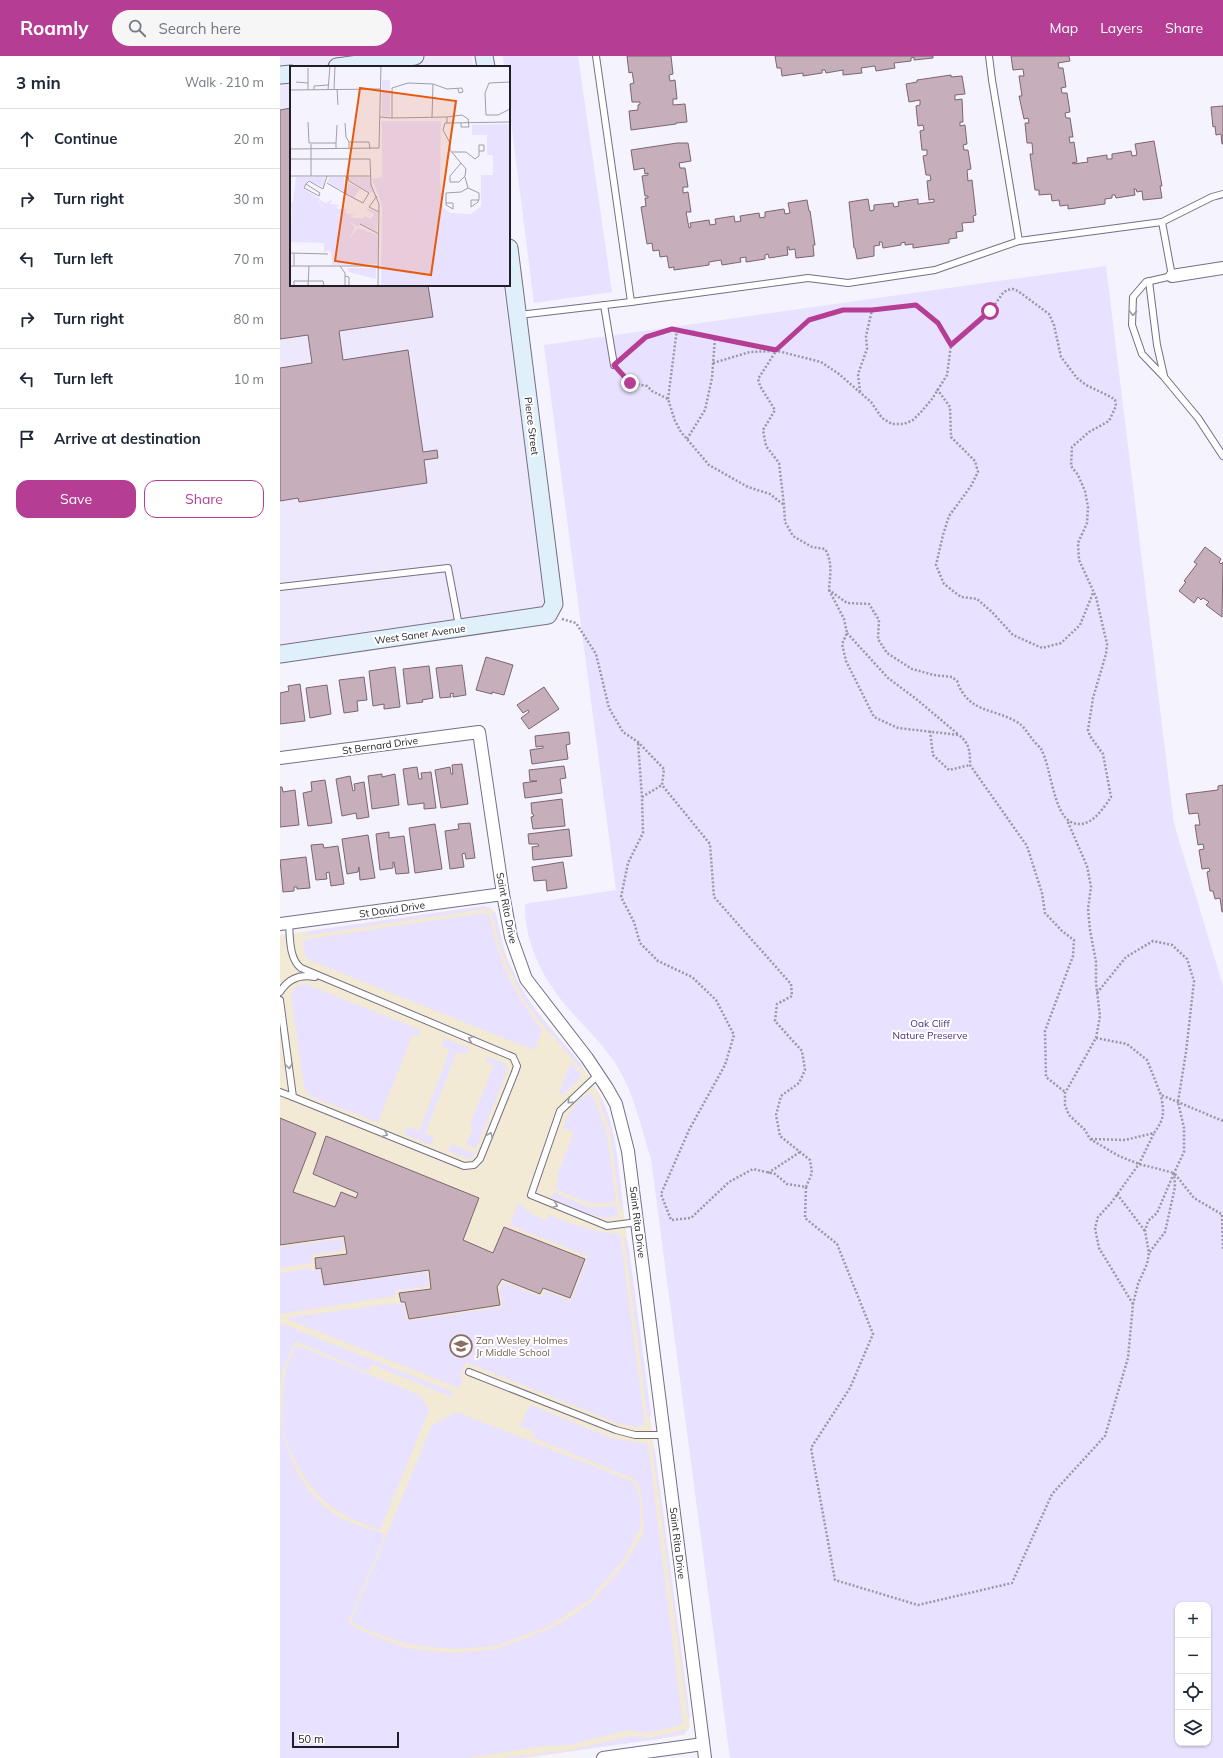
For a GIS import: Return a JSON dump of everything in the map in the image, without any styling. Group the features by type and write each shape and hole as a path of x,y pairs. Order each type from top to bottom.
{"street":[{"path":"344,66 415,56"},
{"path":"484,56 486,66"},
{"path":"280,75 290,74"},
{"name":"Pierce Street","path":"510,256 551,609"},
{"path":"1172,276 1223,268"},
{"name":"West Saner Avenue","path":"280,654 460,628 551,609"},
{"name":"St Bernard Drive","path":"280,758 479,732"},
{"name":"Saint Rita Drive","path":"479,732 503,894 512,937 526,979 599,1074 616,1104 628,1151 703,1744"},
{"name":"St David Drive","path":"284,924 503,894"},
{"path":"603,1758 703,1744 705,1758"}],"lane":[{"path":"596,56 631,302"},
{"path":"989,56 1019,241"},
{"path":"518,316 808,278 848,282 935,270 1019,241 1162,222 1223,194"},
{"path":"1162,222 1172,276 1146,282 1133,297 1132,325 1142,354 1164,377 1198,418 1223,456"},
{"path":"1149,281 1157,345 1164,377"},
{"path":"604,305 614,365"},
{"path":"280,587 448,568 460,628"},
{"path":"280,1092 464,1166 469,1166 474,1165 482,1154 517,1066 516,1061 509,1054 321,978 301,968 296,964 293,958 284,924"},
{"path":"280,992 292,979 305,976 321,978"},
{"path":"280,1000 293,1097"},
{"path":"599,1074 560,1110 531,1195 607,1226 638,1222"},
{"path":"468,1372 616,1430 635,1435 665,1435"}],"path":[{"path":"951,345 990,311 1003,293 1007,290 1013,289 1018,291 1049,314 1054,325 1061,357 1077,378 1086,385 1115,400 1115,411 1109,421 1089,432 1072,447 1072,466 1085,491 1088,507 1087,523 1078,543 1079,560 1096,597 1103,633 1106,638 1107,649 1092,698 1088,730 1090,736 1103,754 1110,797 1100,813 1086,822 1075,823 1070,822 1066,818"},
{"path":"668,399 652,391 647,386 630,383 614,365 646,337 666,330 677,329 776,350 821,362 839,374 871,402 882,418 892,424 904,424 909,423 917,416 932,399 947,375 951,345 938,323 916,305 872,310 843,310 809,320 776,350 758,379 760,386 775,410 763,430 766,446 779,463 785,522 793,536 812,547 825,549 829,555 831,562 829,590 844,619 847,633 888,678 915,698 966,741 970,753 970,765 1027,846 1042,893 1045,913 1062,931 1074,940 1072,956 1045,1031 1046,1077 1065,1093"},
{"path":"860,392 858,374 867,349 866,336 872,310"},
{"path":"677,329 668,399 675,421 687,439 709,465 748,487 770,494 784,505"},
{"path":"687,439 704,410 712,378 714,338"},
{"path":"713,363 750,352 776,350"},
{"path":"937,389 950,407 951,437 975,461 978,472 971,486 949,516 936,565 944,584 961,597 977,599 992,612 1013,635 1042,648 1062,643 1080,625 1093,592"},
{"path":"829,590 847,603 868,604 879,620 878,639 887,653 912,669 929,672 934,675 952,677 957,680 961,691 968,699 991,713 1020,723 1041,749 1060,808 1066,818 1087,866 1091,887 1088,909 1096,962 1097,994 1100,1016 1096,1038 1065,1093 1065,1105 1069,1115 1085,1130 1090,1139 1119,1156 1139,1164 1174,1173 1194,1198 1222,1215 1223,1249"},
{"path":"551,609 576,623 596,654 609,708 623,732 638,742 664,769 662,785 710,844 714,897 791,984 792,996 777,1004 774,1021 802,1051 805,1070 799,1083 781,1096 776,1115 780,1136 810,1160 812,1173 806,1187 805,1218 837,1244 873,1334 850,1388 811,1448 835,1580 918,1605 1012,1583 1052,1494 1105,1436 1128,1358 1133,1304 1138,1284 1147,1264 1149,1253 1145,1231 1148,1220 1157,1213 1184,1152 1184,1128 1178,1102 1186,1052 1194,981 1187,959 1172,945 1153,941 1126,957 1097,994"},
{"path":"847,633 842,644 846,660 874,717 898,728 959,735"},
{"path":"930,731 933,755 949,770 970,765"},
{"path":"638,742 643,832 628,863 621,897 634,922 640,943 658,961 692,977 716,1000 734,1035 725,1065 689,1130 661,1194 671,1220 691,1218 729,1182 753,1169 775,1174 787,1184 806,1187"},
{"path":"642,796 662,785"},
{"path":"1096,1038 1127,1044 1147,1060 1161,1095 1164,1112 1162,1122 1154,1133 1139,1164 1098,1217 1095,1228 1099,1248 1133,1304"},
{"path":"1161,1095 1223,1121"},
{"path":"1090,1139 1125,1140 1154,1133"},
{"path":"768,1173 800,1152"},
{"path":"1149,1253 1165,1232 1175,1187 1174,1173"},
{"path":"1117,1194 1145,1231"}],"shaded area":[{"path":"280,56 472,56 473,66 290,66 290,286 503,286 547,609 280,646"},
{"name":"Zan Wesley Holmes Jr Middle School","path":"483,906 491,908 496,914 506,956 526,998 581,1064 603,1100 610,1122 615,1145 690,1727 684,1735 526,1758 392,1758 280,1536 280,935"}],"green space":[{"path":"503,56 578,56 612,292 534,303 510,113 510,66 504,66"},
{"name":"Oak Cliff Nature Preserve","path":"1106,266 1174,824 1223,986 1223,1758 730,1758 651,1159 636,1108 620,1071 607,1052 559,997 545,976 530,941 525,916 525,904 616,890 544,345"},
{"path":"483,906 491,908 490,910 484,909 303,936 311,931"},
{"path":"494,911 496,914 504,951 518,982 536,1011 581,1064 583,1071 543,1025 524,1000 499,945 492,913"},
{"path":"484,913 490,916 497,948 508,976 523,1003 542,1030 534,1050 309,960 304,951 303,940"},
{"path":"306,984 421,1030 418,1037 413,1034 378,1122 312,1097 307,1093 304,1086 291,995 296,987"},
{"path":"444,1038 469,1048 466,1055 457,1052 425,1133 434,1137 431,1145 404,1134 407,1127 419,1131 450,1050 441,1046"},
{"path":"487,1057 504,1063 507,1070 476,1149 466,1145 474,1126 470,1125 494,1065 485,1061"},
{"path":"570,1064 574,1066 582,1076 563,1095 559,1093"},
{"path":"588,1094 592,1094 606,1129 616,1200 614,1202 592,1204 555,1189 559,1177 557,1176 574,1132 563,1128 572,1108 579,1100"},
{"path":"597,1095 603,1103 608,1115 616,1146 623,1205 621,1211 609,1127"},
{"path":"451,1144 474,1153 472,1158 467,1158 448,1151"},
{"path":"553,1192 591,1208 614,1205 617,1206 618,1216 611,1218 602,1217 584,1212 551,1198"},
{"path":"518,1203 535,1216 547,1221 549,1215 593,1230 620,1234 645,1424 636,1426 620,1424 466,1362 460,1376 463,1378 459,1388 285,1318 396,1303 396,1305 404,1304 407,1321 503,1307 500,1288 503,1282 542,1297 545,1291 571,1301 588,1256 510,1225"},
{"path":"624,1237 628,1242 651,1414 648,1420"},
{"path":"342,1239 344,1250 311,1255 312,1263 280,1268 280,1247"},
{"path":"311,1268 312,1271 320,1270 323,1286 426,1272 429,1286 395,1291 396,1296 280,1314 280,1273"},
{"path":"280,1323 453,1392 451,1397 371,1364 368,1372 295,1341 282,1372 280,1392"},
{"path":"296,1345 420,1395 429,1410 380,1530 344,1515 325,1501 302,1474 291,1452 284,1432 282,1401 286,1370"},
{"path":"530,1405 614,1439 648,1444 683,1724 657,1731 642,1733 629,1730 569,1745 543,1746 467,1758 280,1758 280,1412 289,1454 310,1492 337,1516 357,1525 385,1534 348,1623 365,1632 405,1648 451,1653 497,1649 549,1629 569,1618 592,1602 626,1562 644,1532 641,1492 636,1480 532,1437 534,1432 520,1426"},
{"path":"457,1412 633,1482 639,1494 641,1526 624,1559 589,1600 547,1627 496,1646 451,1649 406,1644 365,1629 351,1621 432,1425"},
{"path":"652,1446 655,1451 690,1717 688,1718"},
{"path":"689,1729 683,1734 659,1739 517,1758 502,1758 570,1750 631,1736 648,1738"}],"building":[{"path":"627,56 671,56 673,74 669,75 670,81 675,80 677,99 673,99 673,105 685,104 687,122 631,130 629,111 638,110 638,105 640,102 632,102 630,84 634,83 632,72 629,73"},
{"path":"775,56 933,56 933,58 914,60 914,57 911,58 911,61 894,63 895,68 876,71 875,66 861,68 862,73 843,75 843,70 826,73 825,70 822,70 822,73 803,76 803,73 782,76 781,68 777,68"},
{"path":"1011,56 1069,56 1070,61 1058,63 1059,68 1063,68 1066,87 1061,88 1062,93 1067,93 1070,112 1065,113 1066,118 1070,118 1073,137 1069,137 1070,143 1074,142 1077,162 1072,163 1088,162 1087,158 1107,155 1107,159 1112,159 1112,154 1131,151 1132,156 1137,155 1135,144 1154,141 1162,186 1160,186 1162,198 1143,200 1142,191 1137,192 1136,189 1134,189 1135,195 1116,198 1115,195 1112,195 1112,198 1105,199 1105,204 1068,209 1068,205 1060,206 1059,200 1052,201 1051,194 1039,195 1039,190 1035,190 1030,154 1033,154 1032,143 1027,143 1025,123 1029,123 1028,118 1024,119 1019,96 1022,96 1019,76 1024,76 1023,69 1013,70"},
{"path":"951,75 951,77 962,76 965,94 955,95 955,100 962,99 963,122 960,122 960,126 965,125 967,144 963,145 964,150 968,150 971,169 967,170 968,181 972,180 976,215 973,216 974,222 962,223 963,231 956,232 957,238 949,239 949,243 913,248 913,244 905,245 905,242 901,243 901,245 883,248 882,242 879,242 880,245 874,246 874,256 857,259 854,248 849,202 868,199 870,211 874,210 874,205 893,203 894,207 899,206 898,202 918,199 918,204 934,202 934,199 929,200 927,181 931,180 930,175 926,175 923,156 927,155 927,150 922,150 920,131 924,130 923,125 918,126 916,106 920,105 920,100 909,102 906,84 917,82 917,80"},
{"path":"1223,106 1222,144 1221,134 1216,135 1215,126 1213,127 1211,107"},
{"path":"290,108 290,286 428,286 433,317 339,331 343,360 408,350 423,452 437,450 438,458 424,460 427,483 299,502 298,498 280,501 280,368 312,363 308,335 280,339 280,110"},
{"path":"677,143 688,143 691,161 679,163 680,168 685,168 688,187 683,187 683,193 688,192 691,212 686,212 689,228 691,227 690,223 709,220 710,225 716,224 715,219 734,216 735,222 741,221 740,216 759,213 760,218 765,217 765,212 784,209 785,214 790,213 788,203 807,200 815,245 813,245 814,256 796,258 795,249 789,250 789,247 787,247 788,255 769,258 768,254 765,255 765,259 746,262 746,257 740,258 741,262 722,265 721,260 709,262 709,265 674,270 674,267 669,268 667,256 660,257 659,250 653,251 652,243 647,244 641,207 646,206 645,198 648,198 648,196 645,196 642,176 648,175 648,173 645,174 644,168 634,170 631,150"},
{"path":"1205,547 1221,559 1219,562 1221,564 1223,562 1222,617 1206,605 1209,602 1203,598 1201,600 1198,597 1194,603 1179,591 1186,582 1184,581 1197,564 1194,562"},
{"path":"486,657 513,665 504,695 476,690"},
{"path":"462,665 466,695 453,697 453,693 450,694 451,697 440,698 436,668"},
{"path":"429,666 433,698 422,700 423,702 407,704 403,669"},
{"path":"395,667 400,707 384,709 384,704 373,706 369,671"},
{"path":"364,677 367,700 357,701 358,711 344,713 339,680"},
{"path":"300,684 305,721 280,724 280,693 289,691 288,686"},
{"path":"327,685 331,714 310,718 306,688"},
{"path":"544,687 559,709 529,729 521,718 529,712 528,710 523,713 517,705"},
{"path":"569,732 570,744 566,745 568,759 532,764 530,750 543,748 543,746 536,747 535,736"},
{"path":"462,764 468,804 441,808 435,770 450,767 451,774 453,774 452,765"},
{"path":"564,766 566,778 560,779 562,793 525,798 523,783 537,781 530,781 529,770"},
{"path":"417,767 419,779 422,779 421,773 431,772 436,808 424,809 424,803 408,805 403,769"},
{"path":"382,774 382,777 395,774 399,805 372,809 368,776"},
{"path":"350,776 353,791 355,790 354,784 364,782 369,817 357,819 356,813 342,816 336,779"},
{"path":"325,780 332,823 308,826 303,793 312,791 311,782"},
{"path":"1223,785 1222,912 1220,898 1215,899 1213,891 1210,891 1207,872 1210,871 1209,868 1202,869 1199,850 1204,849 1203,844 1198,845 1195,825 1200,825 1198,813 1189,814 1186,794 1218,790 1218,786"},
{"path":"280,787 282,787 283,792 295,790 299,825 280,827"},
{"path":"562,799 565,826 533,829 531,817 534,816 532,814 531,803"},
{"path":"470,823 475,858 466,859 465,853 462,854 464,867 450,869 445,831 459,829 458,824"},
{"path":"435,824 442,869 415,873 409,828"},
{"path":"569,829 572,856 533,860 532,847 539,846 538,844 529,844 528,834"},
{"path":"389,832 389,838 404,836 409,873 396,874 394,862 393,868 380,870 376,834"},
{"path":"368,835 375,878 360,880 359,867 358,872 347,874 342,839"},
{"path":"323,844 324,848 338,846 344,884 331,886 329,872 326,873 327,879 316,880 311,845"},
{"path":"306,857 310,888 297,889 297,887 294,887 294,891 283,892 280,860"},
{"path":"563,862 567,888 547,891 546,880 534,881 532,867"},
{"path":"280,1118 316,1133 293,1192 335,1207 341,1192 356,1198 358,1193 313,1174 326,1136 479,1198 463,1240 493,1253 504,1227 585,1259 570,1298 543,1288 540,1294 502,1279 497,1287 500,1305 409,1319 405,1302 401,1302 399,1293 431,1289 429,1270 324,1285 321,1268 316,1269 315,1258 347,1254 344,1236 280,1245"}],"place":[{"name":"Zan Wesley Holmes Jr Middle School","path":"461,1346"}],"route":[{"path":"630,383 614,365 646,337 666,330 677,329 694,332 699,335 720,340 776,350 809,320 843,310 872,310 916,305 938,323 951,345 990,311"}]}
